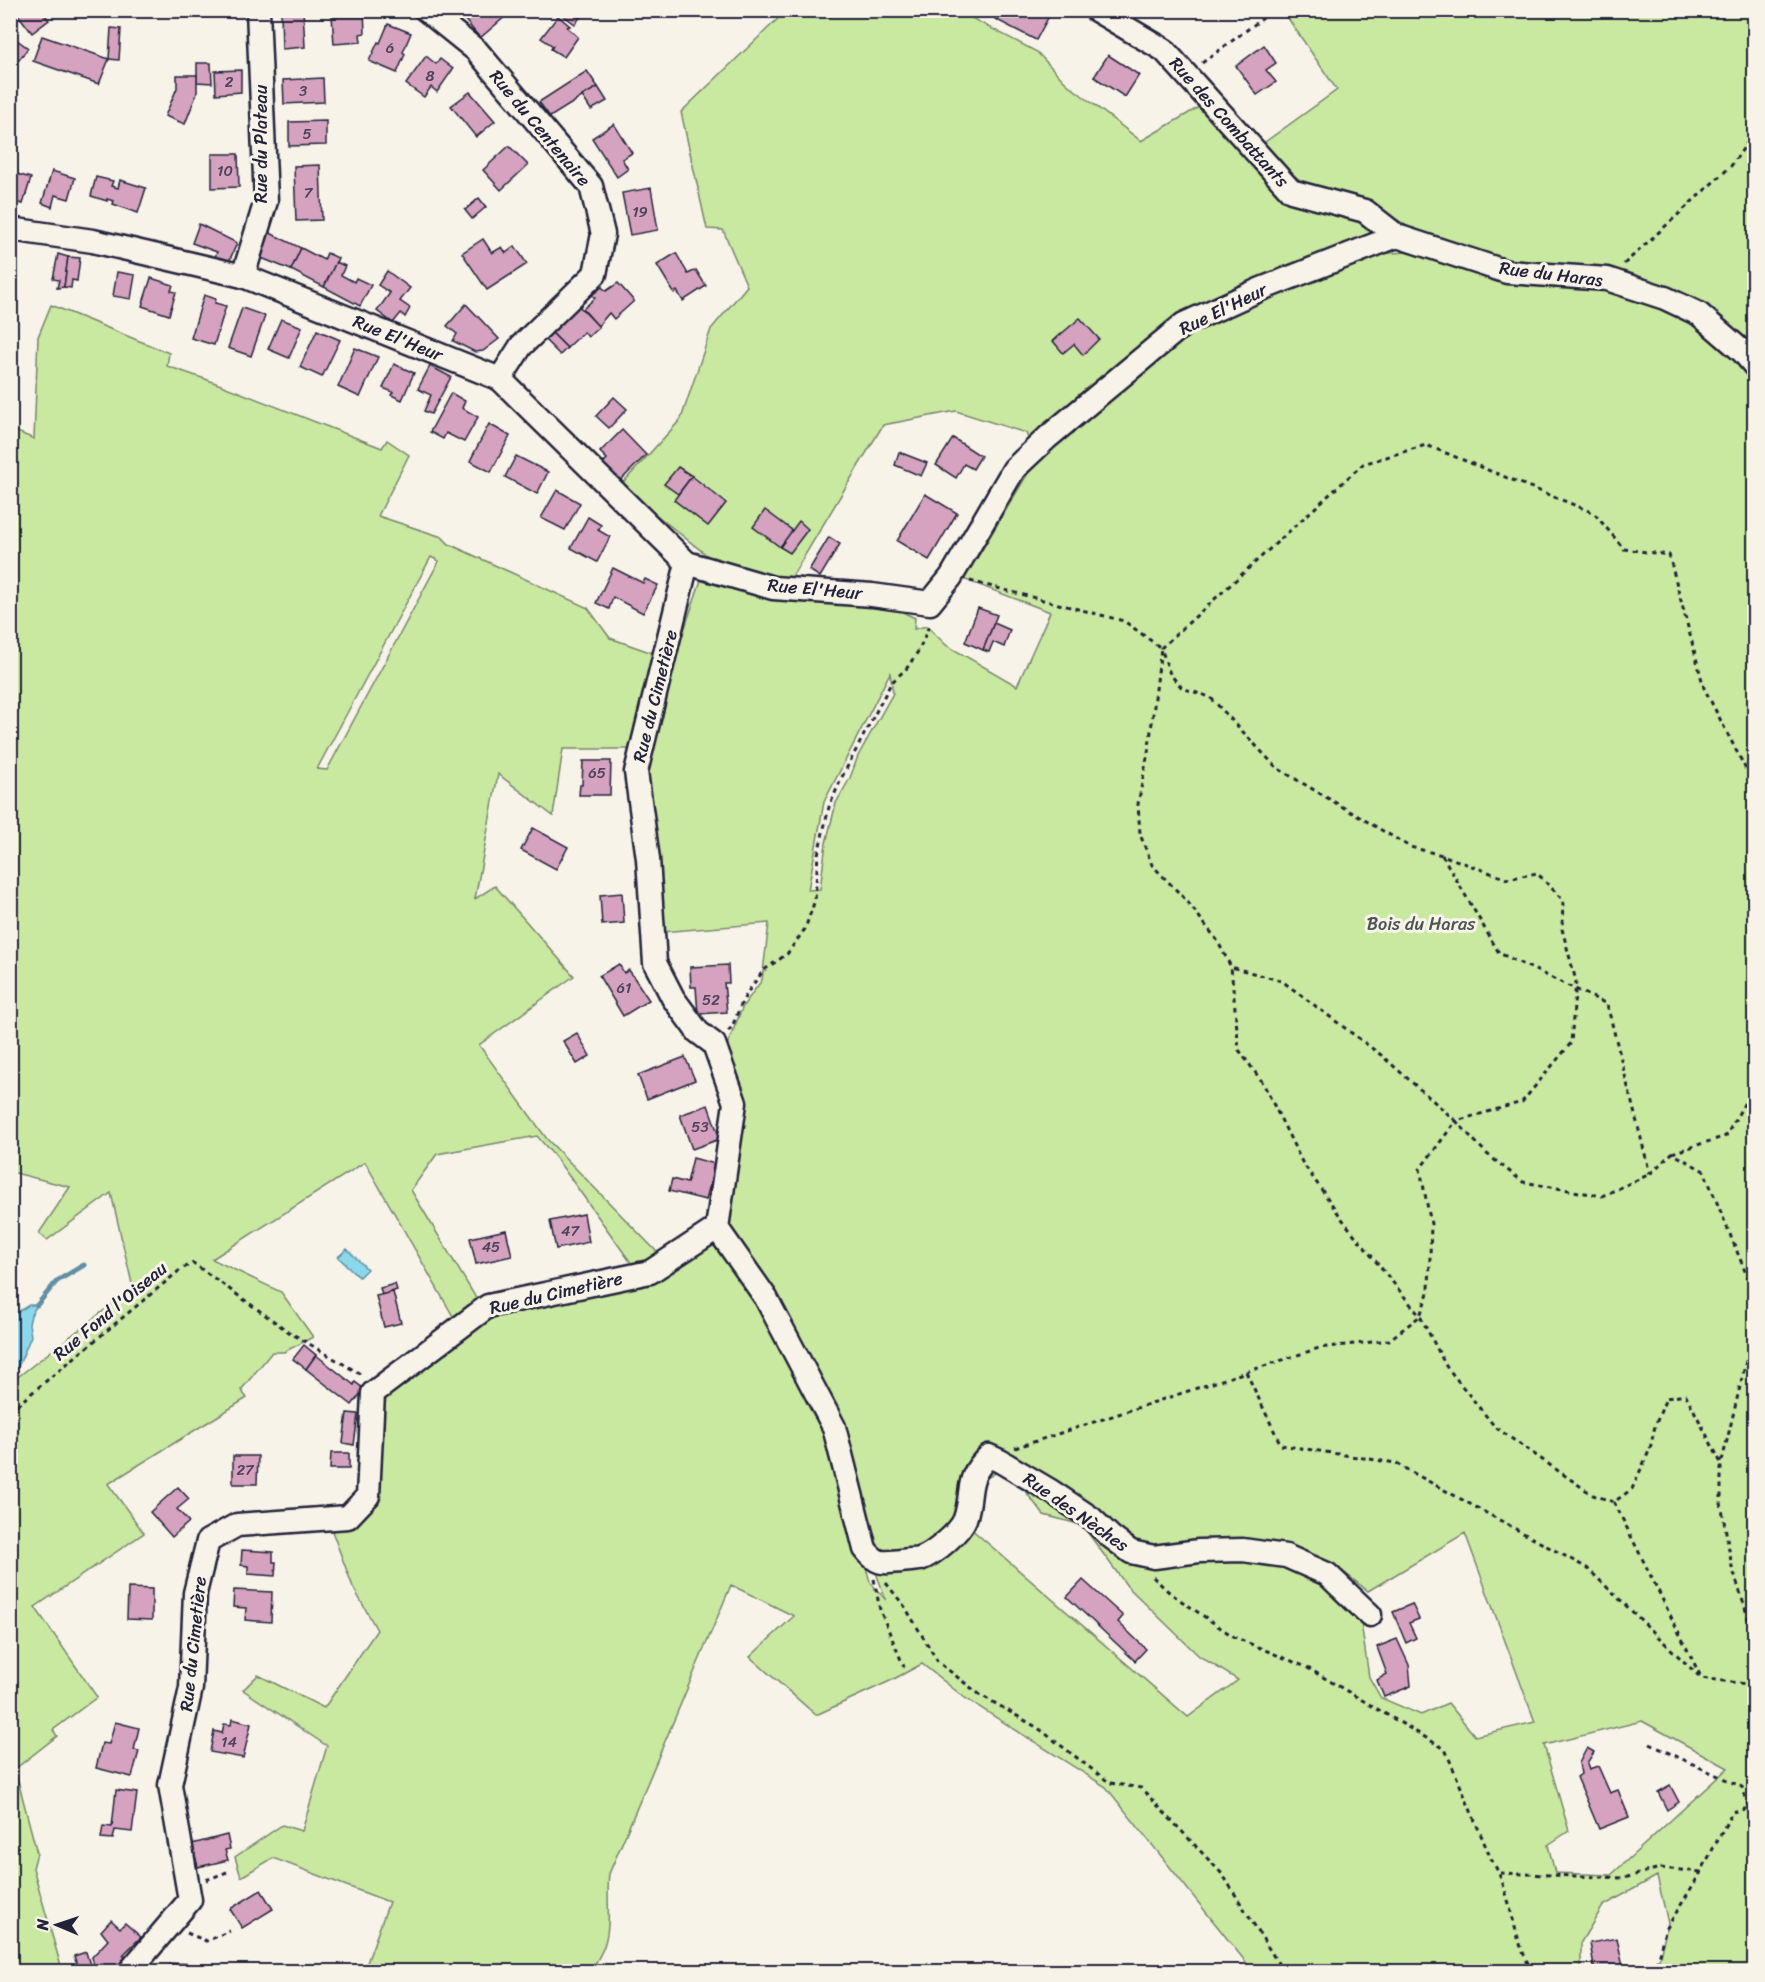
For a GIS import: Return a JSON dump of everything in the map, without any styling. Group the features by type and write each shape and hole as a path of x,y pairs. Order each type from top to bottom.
{"street":[{"name":"Rue du Plateau","path":"243,276 266,201 258,10"},
{"name":"Rue du Centenaire","path":"426,10 477,51 591,186 603,234 595,274 521,346 500,379"},
{"name":"Rue des Combattants","path":"1096,10 1164,50 1291,191 1365,211 1397,236"},
{"name":"Rue El'Heur","path":"10,229 93,241 243,276 500,379 687,563 773,588 872,595 930,603 951,577 1014,469 1056,430 1184,324 1261,289 1397,236"},
{"name":"Rue du Haras","path":"1397,236 1507,272 1607,279 1665,298 1699,314 1755,365"},
{"name":"Rue du Cimetière","path":"129,1971 190,1900 171,1785 191,1688 195,1593 208,1541 237,1525 348,1518 368,1496 373,1393 488,1306 650,1272 717,1228 735,1103 714,1044 698,1032 673,998 655,963 648,859 636,772 687,563"},
{"path":"717,1228 766,1298 834,1427 865,1549 873,1569 884,1563 922,1559 942,1547 964,1522 972,1478 977,1467 989,1456"},
{"name":"Rue des Nèches","path":"989,1456 1049,1490 1091,1518 1131,1552 1154,1557 1199,1551 1243,1550 1286,1556 1327,1574 1370,1615"}],"path":[{"path":"1185,74 1274,10"},
{"path":"1607,279 1731,166 1755,133"},
{"path":"1701,1678 1614,1502 1593,1495 1496,1428 1446,1366 1420,1316 1345,1223 1302,1162 1263,1083 1239,1050 1231,967 1217,940 1186,900 1152,865 1140,834 1138,804 1154,717 1161,648 1363,464 1426,445 1594,513 1624,549 1669,555 1704,688 1755,785"},
{"path":"951,577 1124,621 1161,648 1170,674 1182,688 1210,697 1277,768 1410,847 1442,855 1507,879 1537,873 1563,900 1562,929 1576,981 1571,1043 1522,1102 1456,1121 1420,1169 1431,1224 1429,1290 1420,1316 1389,1340 1319,1348 989,1456"},
{"path":"714,1044 732,1028 742,1002 764,970 787,954 805,929 814,900 818,854 829,807 891,683 907,668 924,640 932,619 930,603"},
{"path":"1442,855 1499,953 1607,1004 1650,1174"},
{"path":"1231,967 1282,981 1381,1055 1456,1121 1488,1154 1523,1182 1602,1196 1650,1174 1672,1153 1726,1136 1755,1086"},
{"path":"1672,1153 1704,1171 1755,1293"},
{"name":"Rue Fond l'Oiseau","path":"10,1411 180,1270 193,1263 289,1332 382,1387"},
{"path":"1755,1337 1751,1341 1721,1463 1721,1503 1732,1567 1755,1636"},
{"path":"1246,1372 1281,1445 1395,1463 1587,1568 1701,1678 1755,1685"},
{"path":"1614,1502 1632,1489 1650,1449 1655,1426 1666,1398 1686,1395 1721,1463"},
{"path":"1131,1552 1139,1564 1170,1593 1234,1637 1306,1667 1445,1749 1491,1859 1500,1873 1524,1958 1533,1971"},
{"path":"873,1569 880,1610 904,1667"},
{"path":"873,1569 905,1607 938,1662 978,1694 1038,1728 1110,1783 1141,1788 1223,1875 1281,1968 1280,1971"},
{"path":"1650,1744 1742,1787 1749,1808"},
{"path":"1654,1971 1665,1931 1701,1872 1732,1812 1755,1807"},
{"path":"1500,1873 1624,1878 1660,1868 1701,1872"},
{"path":"169,1925 206,1941 230,1931"}],"green space":[{"name":"Bois du Haras","path":"786,11 958,11 1037,52 1066,83 1141,141 1206,103 1266,174 1308,205 1359,212 1373,223 1366,241 1352,248 1362,255 1408,252 1519,279 1617,291 1580,269 1516,266 1434,243 1378,208 1314,191 1258,147 1337,90 1283,11 1754,11 1754,1971 1656,1971 1668,1923 1657,1876 1603,1906 1581,1942 1581,1971 1253,1971 1106,1787 965,1698 922,1664 816,1715 750,1657 794,1616 731,1585 609,1874 606,1937 601,1953 591,1971 364,1971 389,1902 273,1858 241,1877 235,1857 282,1825 302,1831 327,1746 243,1690 258,1675 324,1708 377,1630 353,1587 330,1526 352,1524 372,1506 387,1390 490,1310 649,1275 709,1237 723,1245 752,1282 806,1385 836,1459 870,1582 886,1600 874,1567 927,1561 954,1547 969,1527 1188,1717 1238,1680 1199,1656 1127,1586 1082,1525 1044,1515 1006,1467 962,1492 953,1526 931,1545 899,1554 876,1553 869,1545 840,1416 773,1293 724,1220 741,1134 737,1071 725,1050 743,1006 762,980 769,923 661,932 642,775 672,666 701,580 743,592 886,604 915,618 914,629 927,626 946,645 1017,686 1050,612 958,577 976,560 1036,460 1026,433 956,411 883,425 790,580 744,577 718,564 620,486 681,419 711,329 747,286 723,230 707,229 681,112","holes":["890,673 893,693 858,756 850,778 836,803 826,843 820,889 808,890 824,802","1465,1533 1535,1722 1475,1736 1448,1703 1421,1715 1381,1698 1369,1677 1359,1609 1330,1581 1292,1561 1244,1553 1153,1560 1141,1545 1262,1544 1332,1563 1368,1591","1642,1721 1728,1768 1611,1875 1555,1873 1548,1845 1569,1831 1544,1745"]},
{"path":"51,305 169,353 167,366 382,448 387,440 409,455 378,516 442,537 449,544 588,608 610,638 661,656 634,749 563,749 553,816 498,774 475,899 495,886 574,976 479,1045 547,1139 660,1255 634,1267 556,1158 537,1136 437,1154 411,1190 479,1303 454,1318 365,1162 212,1259 281,1292 313,1337 284,1352 272,1352 241,1390 247,1398 108,1484 144,1533 35,1607 97,1697 53,1730 57,1736 15,1769 37,1853 33,1868 62,1970 11,1971 10,1373 15,1379 133,1288 111,1193 47,1240 39,1233 70,1187 11,1172 10,429 34,439 38,337","holes":["431,557 439,561 327,770 317,769"]}],"water":[{"path":"347,1249 367,1269 359,1277 338,1257"},
{"path":"29,1305 37,1305 29,1324 31,1336 19,1365 11,1377 11,1316"}],"building":[{"path":"18,10 41,10 49,20 32,33 16,12"},
{"path":"303,10 305,47 282,49 281,11"},
{"path":"339,10 364,10 365,33 360,34 361,42 334,44 332,15 339,15"},
{"path":"478,10 513,10 480,38 465,20"},
{"path":"563,10 586,10 575,24 560,13"},
{"path":"1000,10 1039,10 1049,16 1036,40 995,19"},
{"path":"558,16 578,37 564,57 551,49 553,46 541,38"},
{"path":"388,24 411,33 397,73 369,61"},
{"path":"111,28 121,29 119,60 109,59"},
{"path":"10,35 28,48 19,60 10,54"},
{"path":"42,36 109,59 99,84 33,61"},
{"path":"1264,45 1276,63 1266,70 1276,82 1257,95 1236,66"},
{"path":"1108,55 1139,75 1125,97 1094,77"},
{"path":"426,56 436,64 440,59 453,69 437,92 431,87 424,97 406,84"},
{"path":"197,63 211,63 212,83 197,82"},
{"path":"241,70 241,92 216,94 215,71"},
{"path":"587,71 598,87 550,117 539,102"},
{"path":"177,75 197,75 197,93 185,124 165,116 177,88"},
{"path":"323,78 324,102 284,104 283,80"},
{"path":"598,87 607,101 591,110 582,96"},
{"path":"470,92 495,121 476,137 451,106"},
{"path":"326,121 326,145 289,146 289,122"},
{"path":"614,124 632,153 622,159 628,169 617,177 592,138"},
{"path":"509,146 528,165 501,190 483,170"},
{"path":"212,154 238,154 239,187 212,188"},
{"path":"320,165 322,220 296,221 294,166"},
{"path":"52,171 75,178 69,199 55,195 52,207 42,203"},
{"path":"10,172 31,178 23,204 10,201"},
{"path":"96,177 113,181 111,186 118,188 120,180 146,188 138,213 113,204 114,201 91,196"},
{"path":"651,188 658,230 630,235 622,193"},
{"path":"479,198 486,207 472,219 465,210"},
{"path":"199,224 237,243 228,264 214,259 217,252 192,243"},
{"path":"264,230 301,248 291,270 254,255"},
{"path":"483,239 492,253 502,247 506,253 515,246 527,264 487,290 462,253"},
{"path":"301,248 324,260 327,253 338,258 324,287 291,270"},
{"path":"676,253 688,274 696,270 706,286 683,301 677,291 674,293 657,265"},
{"path":"58,254 68,257 64,287 57,288 59,280 53,279"},
{"path":"68,257 80,258 77,281 72,280 71,288 64,287"},
{"path":"336,262 345,266 341,275 354,282 356,278 371,285 360,306 324,287"},
{"path":"387,271 410,288 400,301 410,308 405,317 401,313 393,323 377,311 390,293 378,285"},
{"path":"117,272 135,275 131,299 113,296"},
{"path":"151,278 173,285 171,291 176,292 169,315 142,306"},
{"path":"618,283 634,301 614,319 609,313 598,326 583,309 595,298 592,295 602,287 606,291"},
{"path":"204,295 216,299 215,303 226,306 214,345 191,338"},
{"path":"466,304 499,339 483,351 475,352 453,341 457,334 447,326"},
{"path":"579,306 599,327 588,337 584,332 567,348 552,333"},
{"path":"242,308 265,316 251,356 228,348"},
{"path":"1080,318 1099,339 1083,355 1074,344 1063,353 1053,341"},
{"path":"281,319 302,327 289,358 268,349"},
{"path":"317,330 340,340 322,377 300,367"},
{"path":"552,333 567,348 560,355 545,340"},
{"path":"355,348 378,357 360,397 338,387"},
{"path":"394,364 414,373 402,400 391,395 393,392 383,388"},
{"path":"430,366 451,377 431,414 424,411 431,395 418,389"},
{"path":"451,393 465,401 462,408 478,417 464,442 446,433 443,439 430,432"},
{"path":"614,397 627,409 609,428 596,416"},
{"path":"489,424 510,436 491,472 470,461"},
{"path":"622,430 646,455 619,482 602,464 607,459 600,452"},
{"path":"953,438 981,456 973,469 964,464 956,478 936,465"},
{"path":"899,452 927,463 921,476 895,465"},
{"path":"516,456 548,472 537,494 505,477"},
{"path":"678,467 692,476 678,494 664,484"},
{"path":"692,476 726,503 708,526 674,500"},
{"path":"557,490 580,503 565,530 541,518"},
{"path":"925,494 957,513 929,560 897,541"},
{"path":"765,510 793,531 780,547 753,527"},
{"path":"588,517 601,525 598,530 610,537 597,562 571,548"},
{"path":"799,521 808,529 790,553 780,547"},
{"path":"829,537 840,544 820,577 809,570"},
{"path":"613,568 643,583 645,579 658,585 643,613 613,597 609,609 596,603"},
{"path":"978,608 997,615 983,650 965,642"},
{"path":"994,623 1010,630 1004,647 993,642 989,652 983,650"},
{"path":"583,761 611,761 610,795 579,795 580,785 582,785"},
{"path":"533,828 568,847 556,869 521,850"},
{"path":"622,893 624,923 602,925 600,895"},
{"path":"619,964 624,973 629,970 649,1000 623,1016 599,976"},
{"path":"728,965 729,983 724,983 727,1012 698,1014 696,987 691,987 690,967"},
{"path":"577,1033 590,1056 577,1064 563,1041"},
{"path":"685,1057 695,1080 647,1099 638,1075"},
{"path":"708,1105 720,1139 692,1149 680,1115"},
{"path":"693,1158 715,1164 706,1200 669,1191 672,1179 687,1183"},
{"path":"584,1214 589,1242 556,1249 550,1221"},
{"path":"506,1230 512,1256 476,1264 470,1238"},
{"path":"395,1284 397,1290 382,1295 380,1288"},
{"path":"393,1292 401,1323 384,1327 376,1296"},
{"path":"304,1345 316,1355 306,1369 293,1359"},
{"path":"316,1355 354,1385 355,1382 364,1389 352,1405 306,1369"},
{"path":"347,1413 358,1414 354,1445 343,1443"},
{"path":"331,1453 349,1453 349,1469 330,1469"},
{"path":"233,1456 258,1456 257,1484 233,1484"},
{"path":"178,1487 189,1499 177,1509 189,1522 172,1537 150,1512"},
{"path":"242,1550 273,1552 273,1562 276,1562 275,1576 248,1574 248,1566 241,1565"},
{"path":"1083,1580 1123,1616 1118,1622 1146,1649 1135,1661 1067,1597"},
{"path":"128,1588 152,1589 152,1620 127,1619"},
{"path":"234,1590 272,1592 271,1622 245,1620 246,1608 233,1607"},
{"path":"1412,1604 1419,1619 1409,1623 1416,1638 1406,1643 1393,1612"},
{"path":"1397,1639 1409,1665 1411,1686 1384,1697 1377,1680 1387,1674 1377,1647"},
{"path":"232,1719 251,1724 243,1758 210,1752 214,1731 222,1733 224,1724 231,1725"},
{"path":"115,1722 139,1728 134,1750 139,1751 132,1777 96,1768 102,1743 109,1744"},
{"path":"1587,1748 1594,1752 1587,1763 1589,1769 1598,1766 1610,1793 1618,1790 1629,1817 1599,1829 1577,1777 1581,1774 1579,1763"},
{"path":"1670,1785 1679,1802 1667,1810 1658,1792"},
{"path":"116,1790 137,1793 132,1832 115,1830 113,1839 101,1838 103,1826 112,1827"},
{"path":"227,1835 230,1849 225,1850 228,1860 198,1867 192,1844"},
{"path":"261,1890 273,1909 242,1928 230,1909"},
{"path":"111,1920 120,1928 125,1923 141,1937 123,1955 128,1960 116,1972 95,1972 92,1957 108,1940 101,1931"},
{"path":"1617,1938 1624,1972 1595,1972 1590,1943"},
{"path":"86,1952 90,1965 78,1968 74,1956"},
{"path":"170,1963 191,1964 191,1972 170,1972"}],"waterway":[{"path":"37,1305 57,1281 84,1265"}]}
